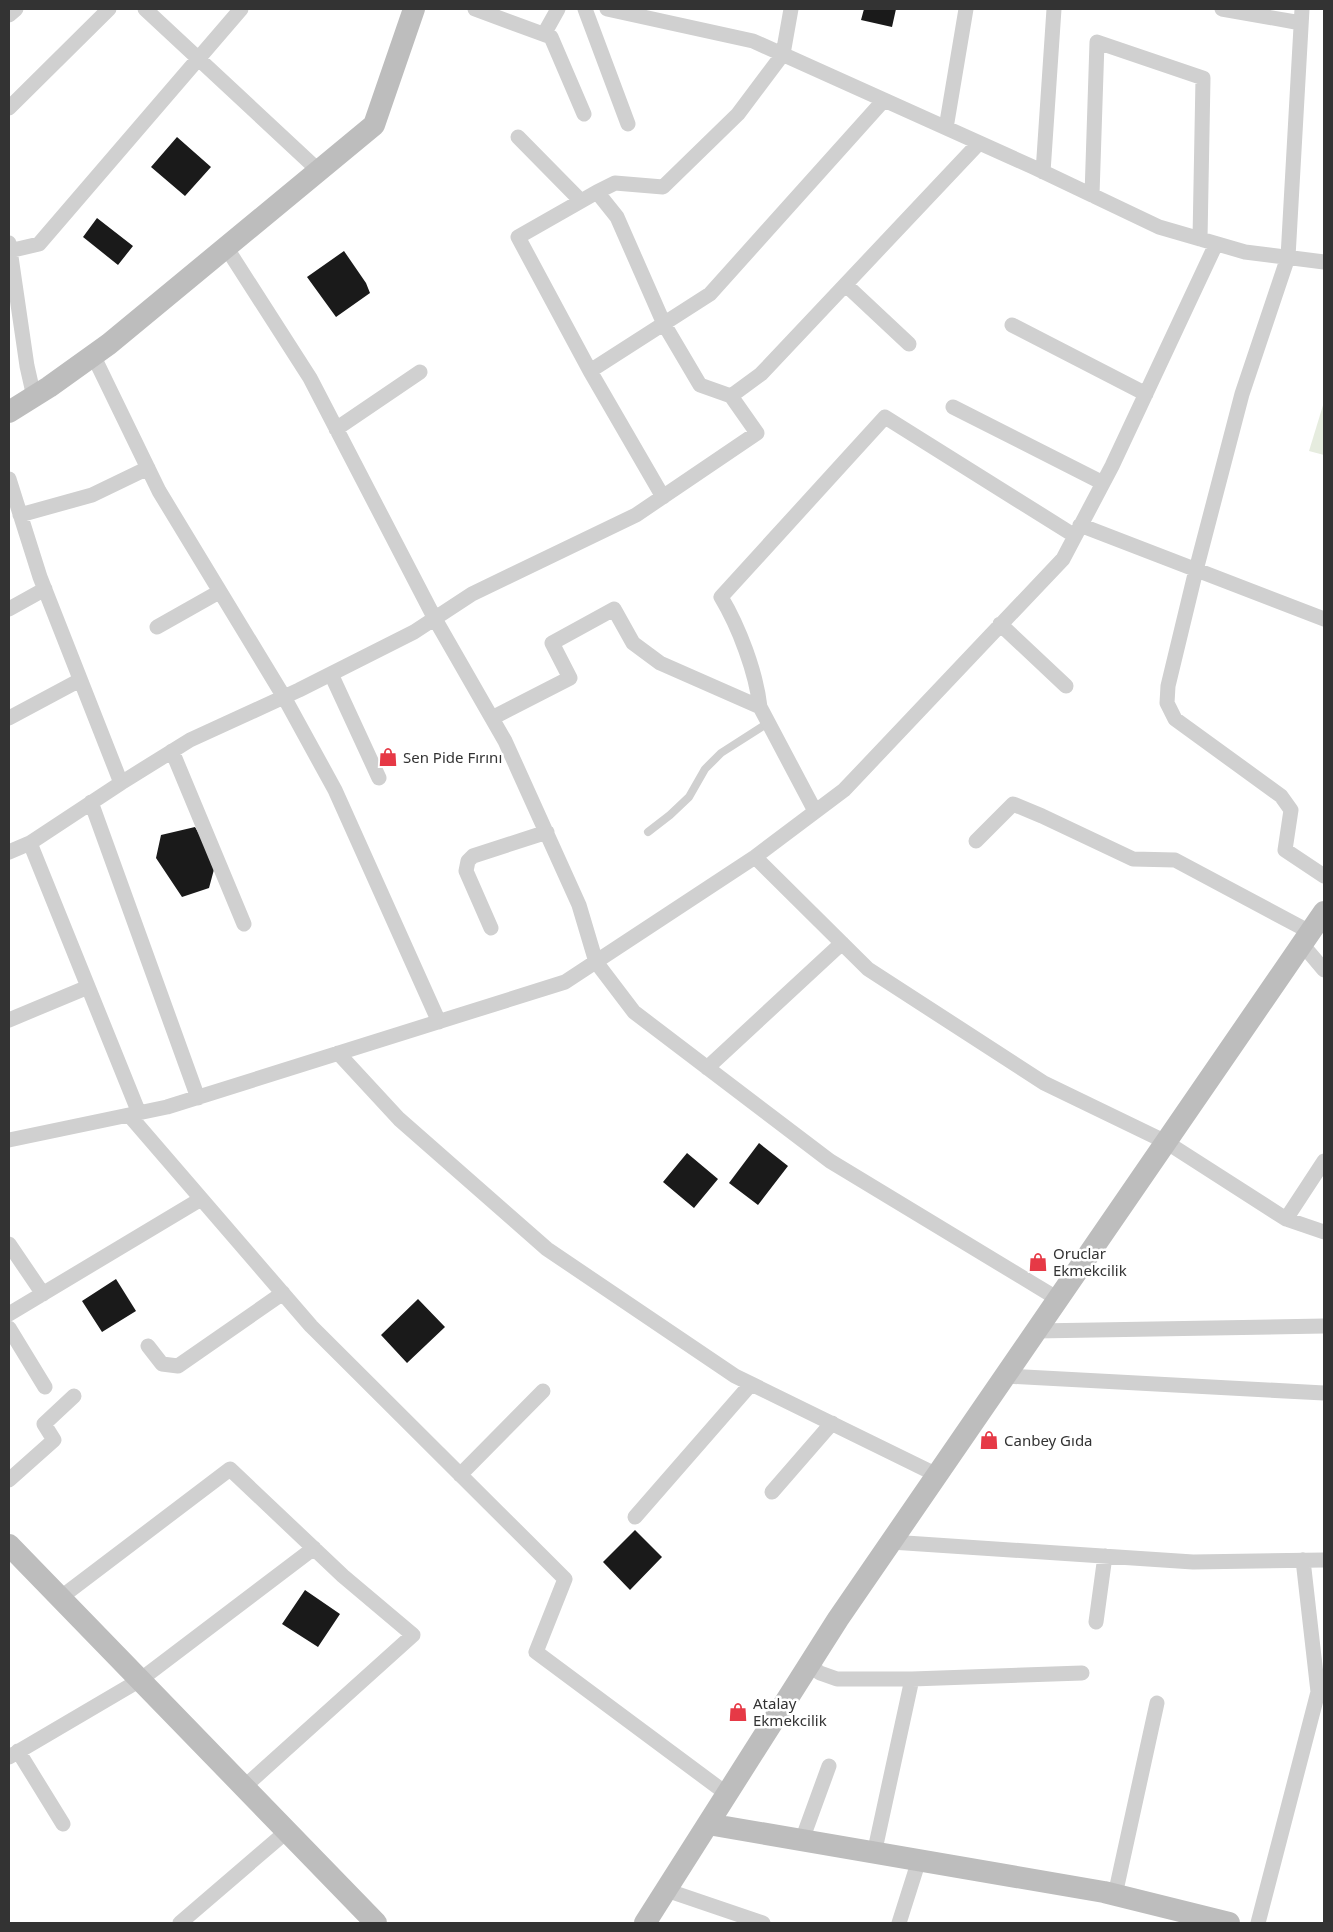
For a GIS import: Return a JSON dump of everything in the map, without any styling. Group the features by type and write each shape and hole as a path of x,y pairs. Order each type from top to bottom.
{"main road":[{"path":"9,412 93,355 374,126 414,9"},
{"path":"645,1923 809,1665 891,1542 1324,912"},
{"path":"9,1547 376,1923"},
{"path":"708,1824 1115,1895 1229,1923"}],"street":[{"path":"9,15 16,9"},
{"path":"9,108 109,9"},
{"path":"145,9 319,171"},
{"path":"34,396 27,366 9,248 39,244 241,9"},
{"path":"475,9 551,37 584,114"},
{"path":"544,34 558,9"},
{"path":"586,9 628,124"},
{"path":"607,9 753,41 1043,172 1159,227 1245,252 1324,262"},
{"path":"663,496 590,371 518,238 596,192 615,183 663,187 738,114 783,54 791,9"},
{"path":"946,128 966,9"},
{"path":"1043,172 1054,9"},
{"path":"1222,9 1301,16 1288,258 1242,394 1196,570 1168,686 1167,703 1175,719 1281,796 1291,810 1285,850 1324,876"},
{"path":"1092,195 1097,42 1203,78 1200,239"},
{"path":"590,371 710,294 884,100"},
{"path":"518,137 581,201"},
{"path":"731,396 761,374 979,143"},
{"path":"9,852 30,843 120,783 190,740 331,674 414,632 472,594 636,515 757,433 731,396 700,385 664,324 617,217 596,192"},
{"path":"9,1140 167,1107 565,982 755,857 844,790 1062,559 1103,483 1216,244"},
{"path":"226,247 310,378 434,619 505,741 579,905 596,962 634,1012 830,1161 1058,1299"},
{"path":"846,285 909,344"},
{"path":"1012,325 1146,394"},
{"path":"93,355 159,491 284,697 335,790 439,1022"},
{"path":"336,429 420,372"},
{"path":"953,407 1103,483"},
{"path":"815,811 760,707 758,691 735,621 721,597 884,417 1078,531 1196,570 1324,619"},
{"path":"20,515 92,495 148,468"},
{"path":"9,480 45,589 120,783"},
{"path":"9,609 45,589"},
{"path":"157,627 219,592"},
{"path":"492,718 570,678 552,643 614,609 633,643 660,663 760,707"},
{"path":"1000,624 1066,686"},
{"path":"331,674 379,778"},
{"path":"9,718 80,680"},
{"path":"172,752 244,924"},
{"path":"91,802 198,1098"},
{"path":"976,841 1013,804 1133,860 1175,860 1306,938 1324,970"},
{"path":"491,928 466,870 468,861 474,856 546,832"},
{"path":"30,843 88,987 134,1114 201,1199 312,1326 565,1580 536,1652 727,1794"},
{"path":"755,857 868,969 1044,1083 1166,1142 1286,1219 1324,1232"},
{"path":"707,1068 842,943"},
{"path":"9,1020 88,987"},
{"path":"338,1053 399,1119 547,1249 735,1376 937,1475"},
{"path":"1286,1219 1324,1161"},
{"path":"9,1314 201,1199"},
{"path":"9,1244 43,1294"},
{"path":"148,1346 162,1364 178,1366 283,1293"},
{"path":"1036,1331 1324,1326"},
{"path":"9,1328 46,1387"},
{"path":"1005,1376 1324,1393"},
{"path":"635,1517 751,1384"},
{"path":"460,1474 543,1391"},
{"path":"9,1480 54,1440 44,1424 74,1396"},
{"path":"772,1492 832,1423"},
{"path":"60,1598 230,1469 343,1576 413,1635 243,1788"},
{"path":"891,1542 1193,1562 1324,1560"},
{"path":"63,1824 13,1754 140,1680 314,1548"},
{"path":"1096,1622 1105,1556"},
{"path":"1258,1923 1318,1692 1303,1560"},
{"path":"809,1665 820,1673 837,1679 912,1679 1082,1673"},
{"path":"874,1854 912,1679"},
{"path":"1115,1895 1157,1704"},
{"path":"802,1840 829,1766"},
{"path":"180,1923 286,1832"},
{"path":"899,1923 919,1860"},
{"path":"666,1890 763,1923"}],"lane":[{"path":"648,832 689,797 705,769 721,753 768,723"}],"shaded area":[{"path":"1324,402 1324,455 1309,451"}],"building":[{"path":"864,9 896,9 892,27 861,20"},
{"path":"177,137 211,167 185,196 151,167"},
{"path":"97,218 133,246 118,265 83,237"},
{"path":"344,251 366,283 370,293 336,317 307,277"},
{"path":"195,827 216,862 209,888 182,897 156,858 161,835"},
{"path":"759,1143 788,1166 758,1205 729,1183"},
{"path":"687,1153 718,1179 694,1208 663,1182"},
{"path":"116,1279 136,1311 102,1332 82,1301"},
{"path":"418,1299 445,1327 407,1363 381,1335"},
{"path":"635,1530 662,1557 630,1590 603,1562"},
{"path":"305,1590 340,1614 318,1647 282,1624"}],"place":[{"name":"Sen Pide Fırını","path":"388,757"},
{"name":"Oruclar Ekmekcilik","path":"1038,1262"},
{"name":"Canbey Gıda","path":"989,1440"},
{"name":"Atalay Ekmekcilik","path":"738,1712"}]}
